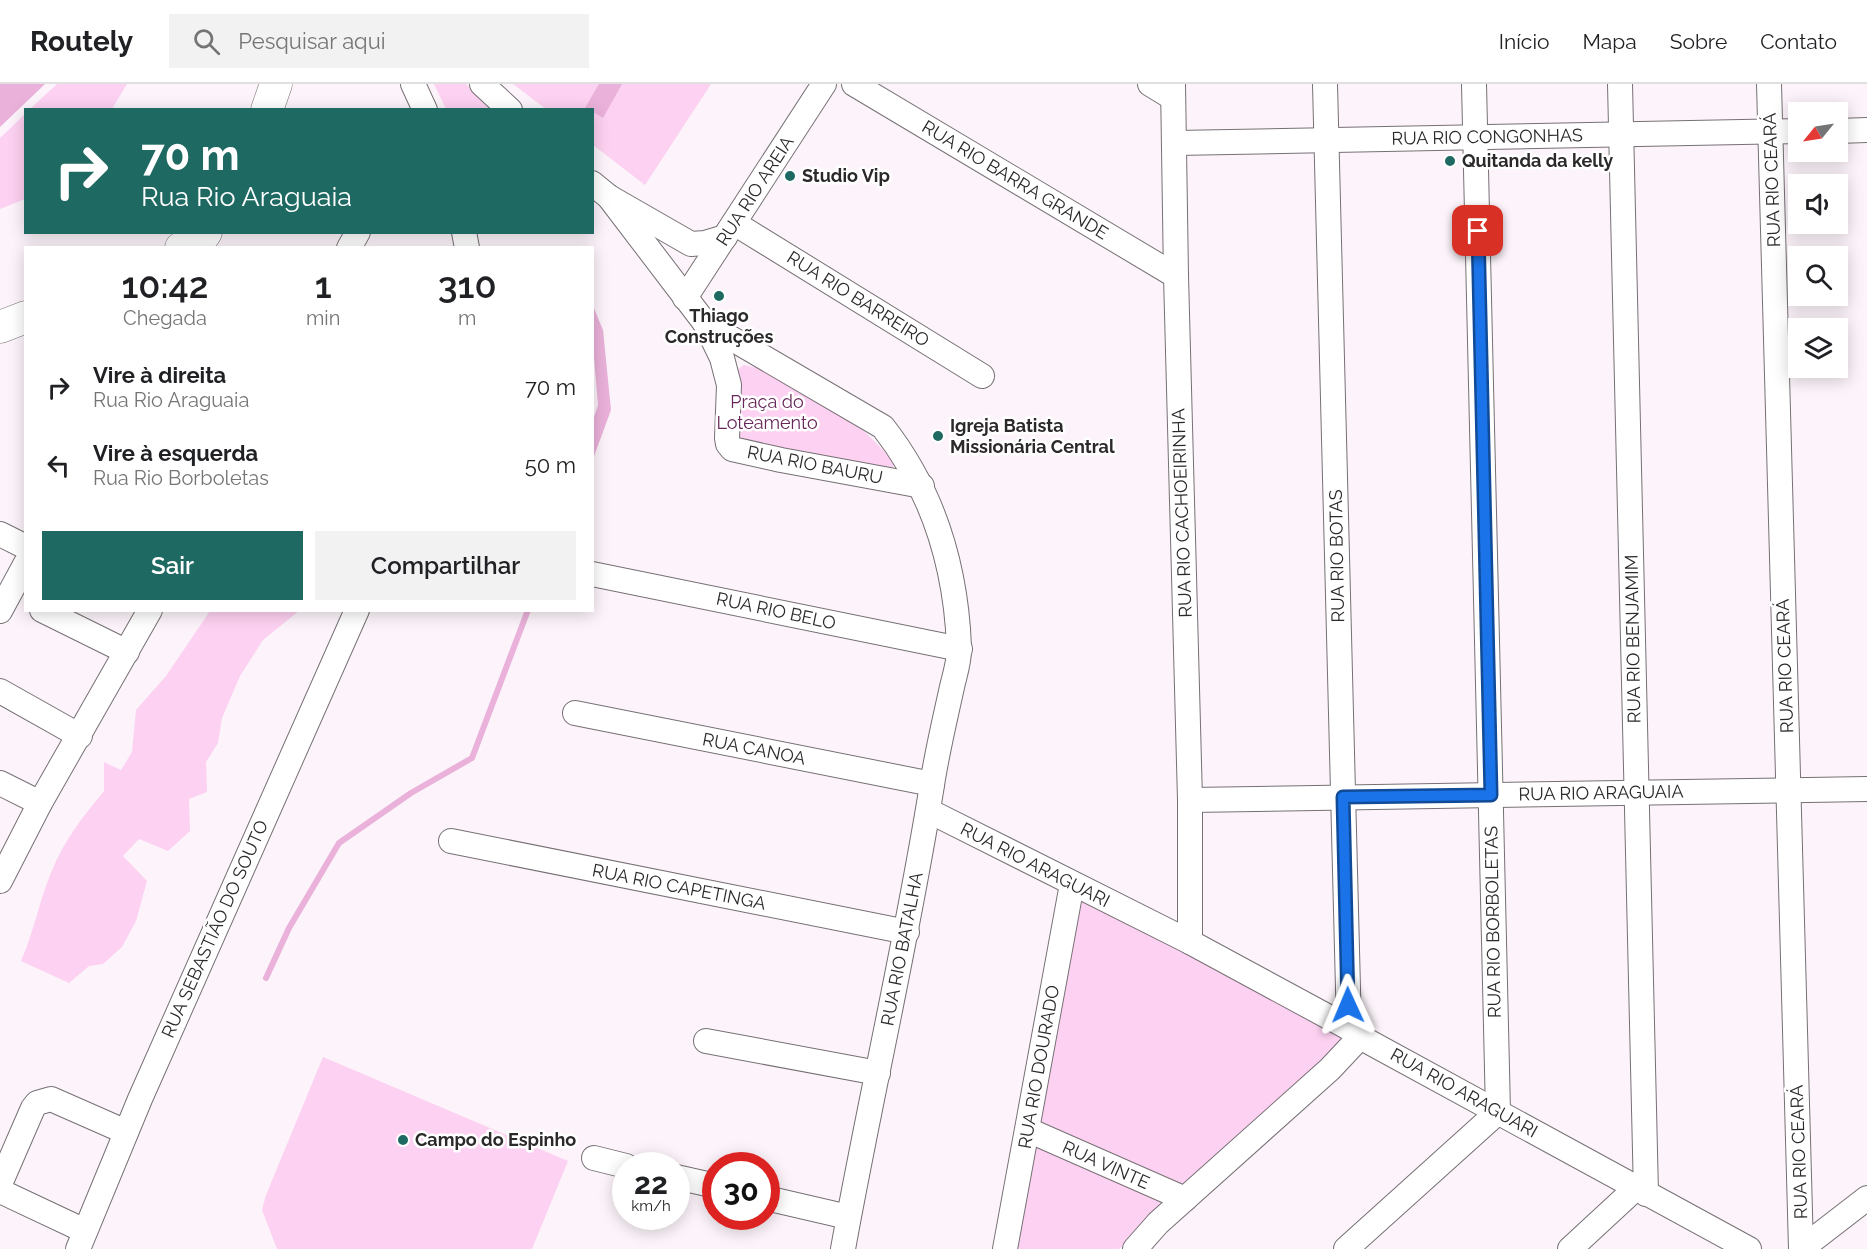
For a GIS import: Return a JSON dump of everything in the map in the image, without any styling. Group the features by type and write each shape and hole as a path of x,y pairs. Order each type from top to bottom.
{"main road":[{"path":"268,108 276,84"},
{"path":"0,327 24,318"}],"street":[{"path":"413,84 424,108"},
{"path":"482,84 508,108"},
{"name":"RUA RIO AREIA","path":"685,298 824,84"},
{"name":"RUA RIO BARRA GRANDE","path":"854,84 1176,276"},
{"path":"1150,84 1173,91"},
{"name":"RUA RIO BOTAS","path":"1324,84 1343,797 1354,1032"},
{"name":"RUA RIO BORBOLETAS","path":"1474,84 1498,1112"},
{"name":"RUA RIO BENJAMIM","path":"1620,84 1636,793 1641,1191"},
{"name":"RUA RIO CEARÁ","path":"1769,84 1801,1249"},
{"name":"RUA RIO CACHOEIRINHA","path":"1173,91 1190,800 1190,942"},
{"path":"1848,131 1867,130"},
{"name":"RUA RIO CONGONHAS","path":"1174,143 1788,132"},
{"path":"601,190 691,243 705,243 729,230"},
{"path":"601,190 656,256 705,323"},
{"name":"RUA RIO BARREIRO","path":"729,230 982,376"},
{"name":"RUA RIO BATALHA","path":"705,323 883,427 903,453 922,486 945,549 950,573 960,649 932,784 907,932 843,1249"},
{"name":"RUA RIO BAURU","path":"705,323 725,368 729,385 728,444 732,449 922,486"},
{"path":"0,534 24,546"},
{"path":"11,603 24,568"},
{"name":"RUA RIO BELO","path":"594,574 960,649"},
{"path":"46,612 127,652"},
{"path":"1,877 40,803 149,612"},
{"name":"RUA SEBASTIÃO DO SOUTO","path":"81,1240 148,1078 356,612"},
{"path":"0,691 80,736"},
{"name":"RUA CANOA","path":"575,713 932,784"},
{"path":"0,783 40,803"},
{"name":"RUA RIO ARAGUAIA","path":"1190,800 1867,789"},
{"name":"RUA RIO ARAGUARI","path":"928,811 1190,942 1744,1248"},
{"name":"RUA RIO CAPETINGA","path":"451,841 907,932"},
{"name":"RUA RIO DOURADO","path":"1005,1249 1071,884"},
{"path":"1135,1249 1158,1223 1330,1069 1354,1032"},
{"path":"706,1041 878,1073"},
{"path":"0,1184 33,1108 44,1100 51,1099 126,1132"},
{"path":"1346,1249 1498,1112"},
{"name":"RUA VINTE","path":"1028,1130 1185,1199"},
{"path":"594,1158 612,1162"},
{"path":"0,1191 81,1240"},
{"path":"1570,1249 1641,1191"},
{"path":"1801,1249 1867,1198"},
{"path":"780,1201 848,1217"}],"green space":[{"path":"57,84 127,84 113,108 31,108"},
{"path":"434,84 466,84 492,108 446,108"},
{"path":"513,84 711,84 645,185 594,146 594,108 545,108"},
{"path":"24,115 24,199 0,209 0,138"},
{"name":"Praça do Loteamento","path":"744,365 766,370 864,431 892,459 895,465 891,468 733,442 736,371"},
{"path":"209,612 298,612 263,640 240,676 222,718 218,743 206,762 207,792 189,799 190,831 168,851 139,839 123,856 147,881 136,921 122,947 103,964 89,966 69,983 21,961 56,861 81,820 104,791 104,762 121,770 132,752 136,710 166,676"},
{"path":"1072,884 1360,1037 1185,1199 1028,1130"},
{"name":"Campo do Espinho","path":"323,1057 568,1161 532,1249 277,1249 262,1210 266,1195"},
{"path":"1032,1137 1174,1200 1119,1249 1007,1249"}],"shaded area":[{"path":"0,84 45,84 0,127"},
{"path":"599,84 622,84 603,118 594,113 594,108 585,108"},
{"path":"594,308 603,330 611,410 594,456 594,417 598,405 594,358"}],"waterway":[{"path":"266,978 289,928 339,843 411,793 472,758 527,612"}],"place":[{"name":"Quitanda da kelly","path":"1450,161"},
{"name":"Studio Vip","path":"790,176"},
{"name":"Thiago Construções","path":"719,296"},
{"name":"Igreja Batista Missionária Central","path":"938,436"},
{"name":"Campo do Espinho","path":"403,1140"}],"route":[{"path":"1348,1005 1343,797 1491,795 1478,231"}]}
